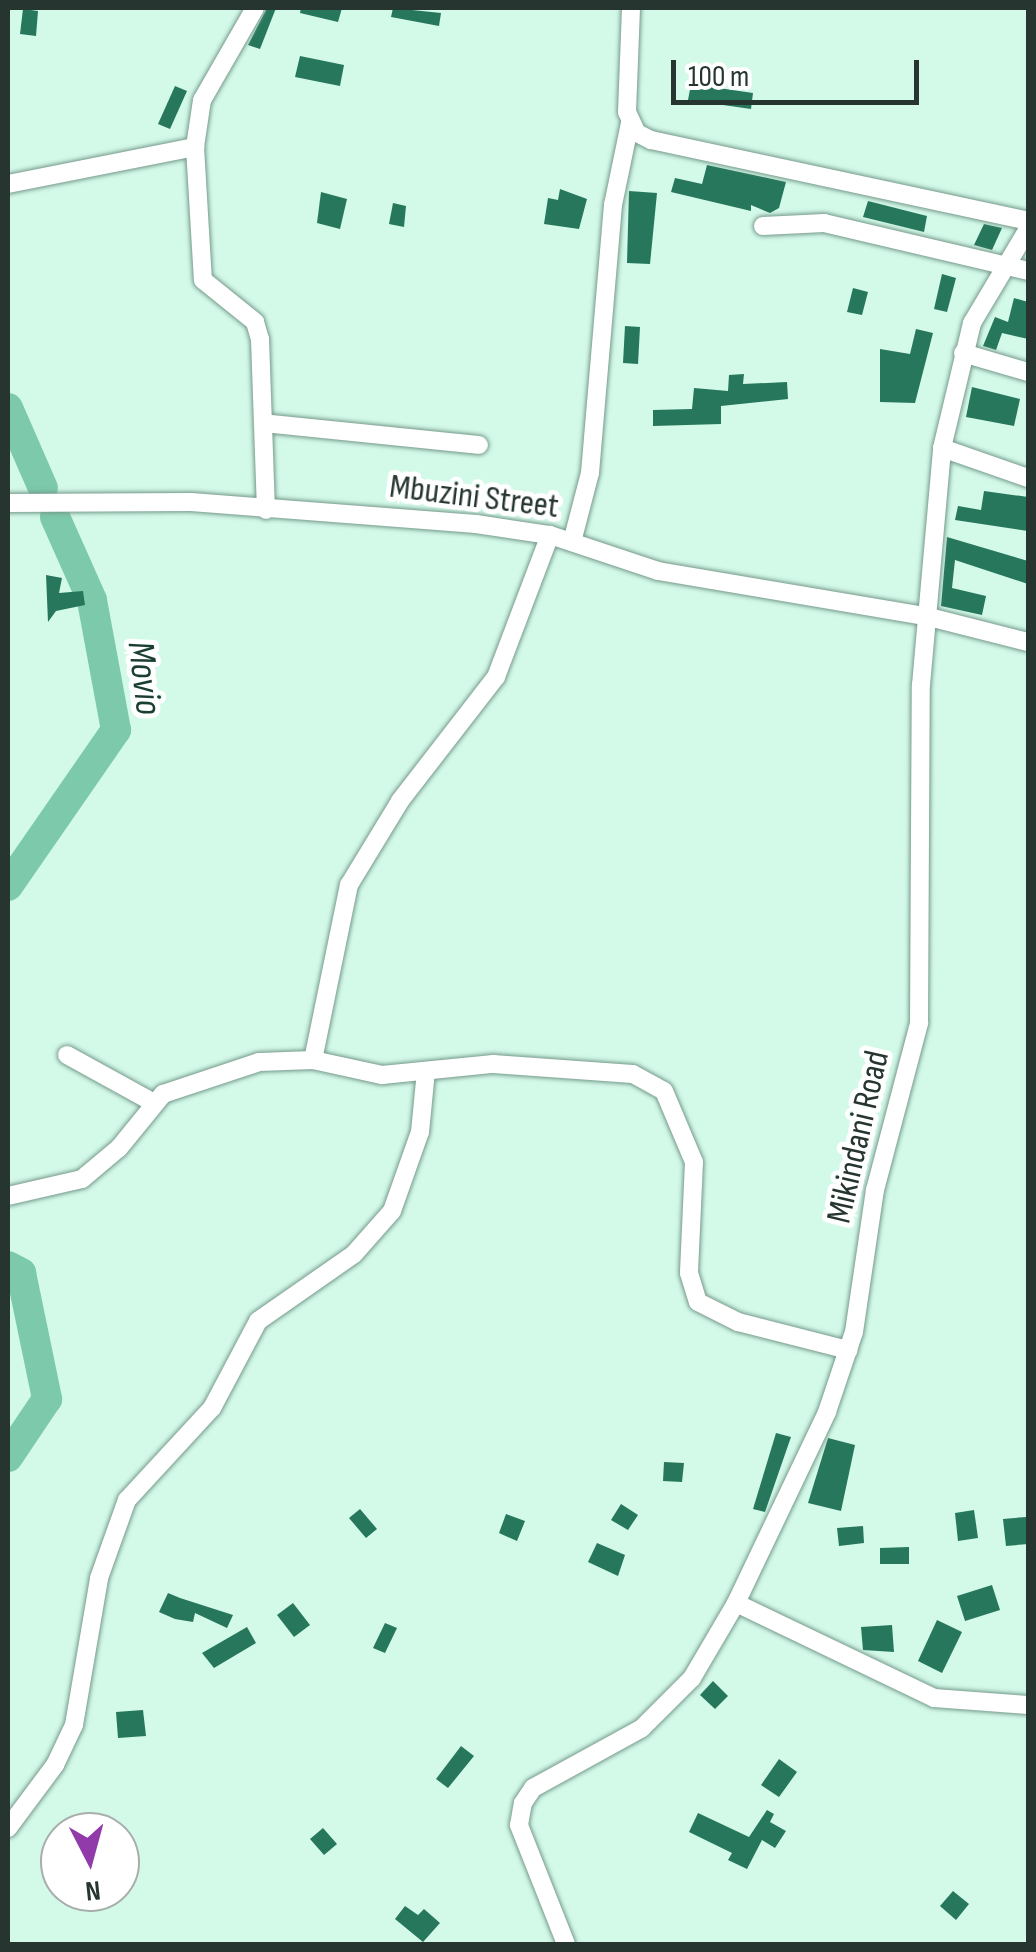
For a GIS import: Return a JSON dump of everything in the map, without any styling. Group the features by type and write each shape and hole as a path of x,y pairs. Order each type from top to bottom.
{"street":[{"path":"254,8 202,100 196,147 201,272 208,288 258,328 266,510"},
{"path":"572,542 590,473 612,206 630,124 631,8"},
{"path":"630,124 665,145 1028,221"},
{"path":"8,184 196,147"},
{"path":"763,226 824,223 1028,271"},
{"name":"Mikindani Road","path":"566,1944 519,1825 523,1802 533,1788 642,1728 673,1702 736,1603 828,1412 848,1350 875,1190 919,1023 918,776 925,616 942,448 963,353 1002,264 1028,229"},
{"path":"963,353 1028,372"},
{"path":"263,423 479,445"},
{"path":"942,448 1028,478"},
{"name":"Mbuzini Street","path":"8,502 190,502 550,535 658,571 925,616 1028,642"},
{"path":"314,1060 349,885 400,802 496,677 550,535"},
{"path":"67,1054 152,1102"},
{"path":"8,1196 98,1170 152,1102 220,1070 314,1060 382,1074 531,1064 651,1080 678,1117 694,1162 689,1274 698,1302 738,1322 848,1350"},
{"path":"8,1828 74,1725 99,1578 127,1500 212,1408 258,1321 354,1254 392,1211 420,1132 426,1070"},
{"path":"736,1603 934,1698 1028,1705"}],"building":[{"path":"267,8 276,8 260,49 248,45"},
{"path":"301,8 342,8 338,22 300,13"},
{"path":"393,8 441,13 439,26 391,17"},
{"path":"23,9 38,11 36,36 20,34"},
{"path":"300,56 344,65 340,86 295,77"},
{"path":"691,84 753,93 751,109 688,100"},
{"path":"175,86 187,91 170,129 158,124"},
{"path":"707,165 786,182 779,208 770,213 751,205 751,211 671,192 675,178 702,184"},
{"path":"560,189 587,199 579,229 544,224 548,198 558,200"},
{"path":"629,191 657,193 650,264 627,263"},
{"path":"321,192 347,199 340,229 317,223"},
{"path":"868,201 927,216 924,232 863,217"},
{"path":"393,203 406,206 404,227 389,224"},
{"path":"984,224 1002,228 992,250 974,245"},
{"path":"942,274 956,278 947,312 934,309"},
{"path":"853,288 868,292 862,315 847,312"},
{"path":"1014,298 1028,302 1028,339 1002,333 996,350 983,346 995,317 1008,322"},
{"path":"625,326 640,327 638,364 623,363"},
{"path":"916,329 933,333 915,403 880,402 880,349 910,354"},
{"path":"744,374 743,384 787,382 788,399 721,406 721,424 653,426 653,410 692,409 694,388 728,391 729,375"},
{"path":"972,387 1020,399 1014,426 966,417"},
{"path":"984,491 1028,497 1028,531 955,520 958,506 981,510"},
{"path":"947,537 1028,561 1028,584 955,560 952,588 986,596 982,615 941,606"},
{"path":"46,575 62,578 59,593 83,591 85,605 56,611 48,622"},
{"path":"776,1433 791,1437 765,1512 753,1509"},
{"path":"828,1438 855,1445 841,1511 808,1503"},
{"path":"664,1462 684,1463 682,1482 663,1481"},
{"path":"621,1504 638,1515 628,1530 611,1520"},
{"path":"360,1509 377,1529 366,1538 349,1518"},
{"path":"974,1510 978,1538 958,1541 955,1513"},
{"path":"506,1514 525,1521 517,1541 499,1533"},
{"path":"1026,1517 1028,1544 1006,1546 1003,1519"},
{"path":"863,1526 864,1543 839,1546 837,1528"},
{"path":"597,1543 625,1555 618,1576 588,1562"},
{"path":"909,1547 909,1564 880,1564 880,1548"},
{"path":"992,1585 1000,1610 965,1621 957,1596"},
{"path":"168,1593 233,1615 227,1628 195,1613 193,1622 175,1619 159,1612"},
{"path":"293,1603 310,1625 294,1637 277,1615"},
{"path":"937,1620 962,1632 942,1673 918,1661"},
{"path":"385,1623 397,1628 385,1653 373,1648"},
{"path":"892,1625 894,1652 863,1650 861,1627"},
{"path":"247,1627 256,1643 214,1668 202,1653"},
{"path":"713,1681 728,1696 715,1709 700,1695"},
{"path":"143,1710 146,1736 118,1738 116,1712"},
{"path":"461,1746 474,1756 448,1788 436,1779"},
{"path":"779,1759 797,1772 779,1797 761,1785"},
{"path":"767,1810 774,1814 770,1822 786,1831 775,1848 762,1840 747,1869 728,1860 732,1853 689,1832 698,1813 749,1837"},
{"path":"323,1828 337,1844 324,1855 310,1839"},
{"path":"953,1891 969,1904 956,1920 940,1906"},
{"path":"405,1906 418,1915 424,1909 440,1923 423,1942 395,1919"}],"waterway":[{"name":"Movio","path":"8,408 43,488"},
{"name":"Movio","path":"8,886 116,730 92,600 55,517"},
{"name":"Movio","path":"8,1266 21,1273 47,1399 8,1457"}]}
